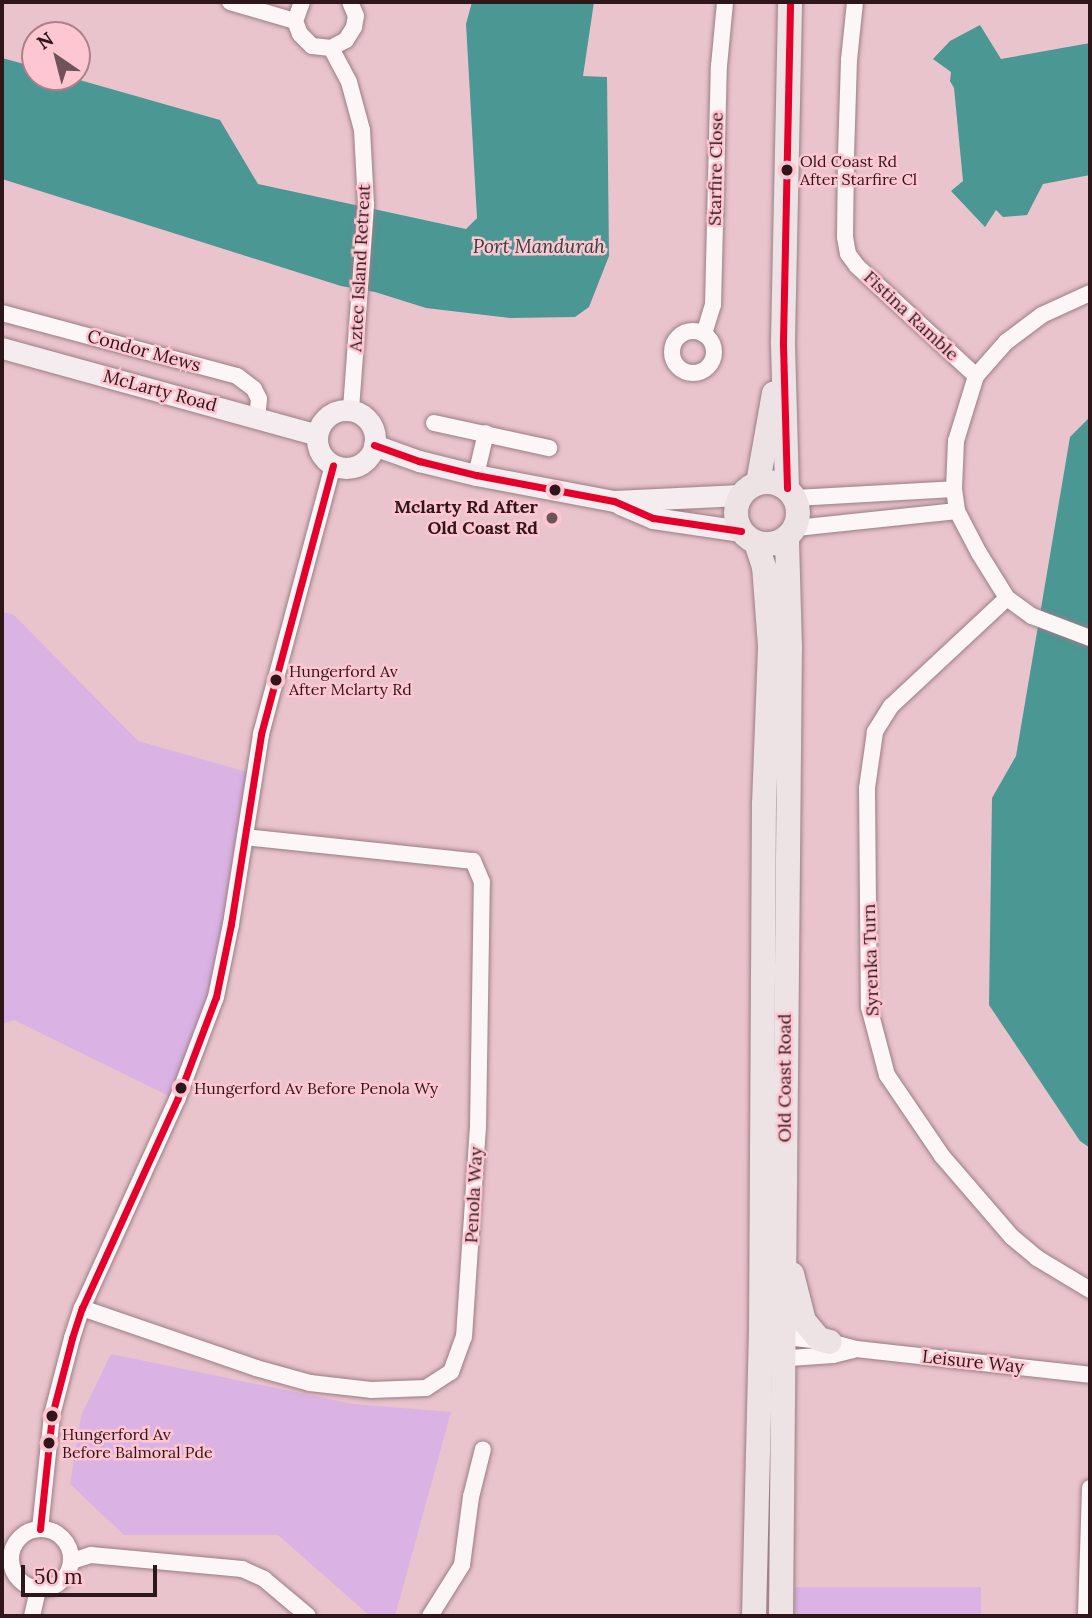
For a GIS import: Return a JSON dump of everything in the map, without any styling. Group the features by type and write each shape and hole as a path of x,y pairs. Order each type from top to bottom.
{"main road":[{"name":"Old Coast Road","path":"754,1616 772,1347 784,1229 791,534 799,515 791,493 783,341 790,2"},
{"name":"Old Coast Road","path":"781,1616 772,1347 764,818 770,646 764,567 736,514 749,489 783,341"},
{"path":"749,489 770,482 791,493"},
{"path":"748,537 770,545 791,534"},
{"path":"784,1229 804,1321 819,1339 830,1342"}],"street":[{"path":"230,2 295,20"},
{"path":"302,2 295,20 300,34 312,46 331,48 346,40 355,27 356,16 349,2"},
{"name":"Starfire Close","path":"704,334 713,305 719,66 725,2"},
{"name":"Fistina Ramble","path":"855,2 849,60 846,156 845,237 848,254 857,266 976,376"},
{"name":"Aztec Island Retreat","path":"331,48 349,82 362,130 366,205 351,411"},
{"path":"1090,293 1042,315 1006,342 976,376 956,441 954,489 957,511 1007,598 1032,616 1090,638"},
{"name":"Condor Mews","path":"2,313 237,376 254,389 258,399 257,417"},
{"name":"McLarty Road","path":"2,348 317,435"},
{"path":"351,411 359,414 372,427 374,445 371,453 358,465 350,468 333,465 320,453 317,435 320,426 333,413 351,411"},
{"path":"434,423 549,448"},
{"path":"475,475 486,433"},
{"path":"374,445 419,461 475,475 614,501 653,518 748,537"},
{"path":"40,1529 52,1415 82,1308 201,1040 216,996 273,684 333,465"},
{"path":"614,501 749,489"},
{"path":"791,493 954,489"},
{"path":"791,534 957,511"},
{"name":"Syrenka Turn","path":"1007,598 891,706 876,732 867,788 869,1007 887,1075 942,1156 1012,1237 1037,1258 1090,1290"},
{"name":"Penola Way","path":"82,1308 310,1384 371,1390 426,1388 451,1372 464,1337 478,1128 482,882 473,861 245,837"},
{"name":"Leisure Way","path":"772,1347 830,1342 856,1349 1090,1375"},
{"name":"Leisure Way","path":"772,1347 833,1355 856,1349"},
{"path":"430,1616 462,1565 471,1497 483,1449"},
{"path":"1086,1616 1090,1488"},
{"path":"40,1529 52,1531 62,1537 69,1548 72,1561 63,1581 51,1588 38,1589 18,1578 6,1555 22,1536 40,1529"},
{"path":"72,1561 91,1555 242,1569 264,1580 308,1616"},
{"path":"33,1616 38,1589"}],"shaded area":[{"path":"2,612 14,615 138,741 254,774 231,924 177,1100 14,1020 2,1024"},
{"path":"111,1354 353,1404 451,1412 395,1616 370,1616 278,1535 124,1535 70,1484 81,1416"},
{"path":"795,1587 981,1587 981,1616 795,1616"}],"water":[{"name":"Port Mandurah","path":"472,2 594,2 583,76 607,77 609,256 589,307 575,317 510,318 426,308 375,292 341,286 2,179 2,58 21,63 21,91 91,91 91,83 220,120 258,184 466,229 477,218 466,24"},
{"path":"980,25 1001,59 1090,43 1090,175 1043,184 1027,215 1003,217 996,210 985,227 951,191 963,181 954,88 950,81 951,72 933,59 950,41"},
{"path":"1090,417 1090,1148 1080,1141 989,1005 992,798 1016,756 1070,437"}],"transit line":[{"path":"787,488 783,341 790,2"},
{"path":"374,445 419,461 476,475 614,501 653,518 741,531"},
{"path":"40,1529 52,1415 72,1338 82,1308 177,1100 216,997 231,924 261,734 333,465"}],"place":[{"name":"Old Coast Rd After Starfire Cl","path":"787,170"},
{"name":"Mclarty Rd After Old Coast Rd","path":"552,518"},
{"name":"Hungerford Av After Mclarty Rd","path":"276,680"},
{"name":"Hungerford Av Before Penola Wy","path":"181,1088"},
{"name":"Hungerford Av Before Balmoral Pde","path":"49,1443"}]}
